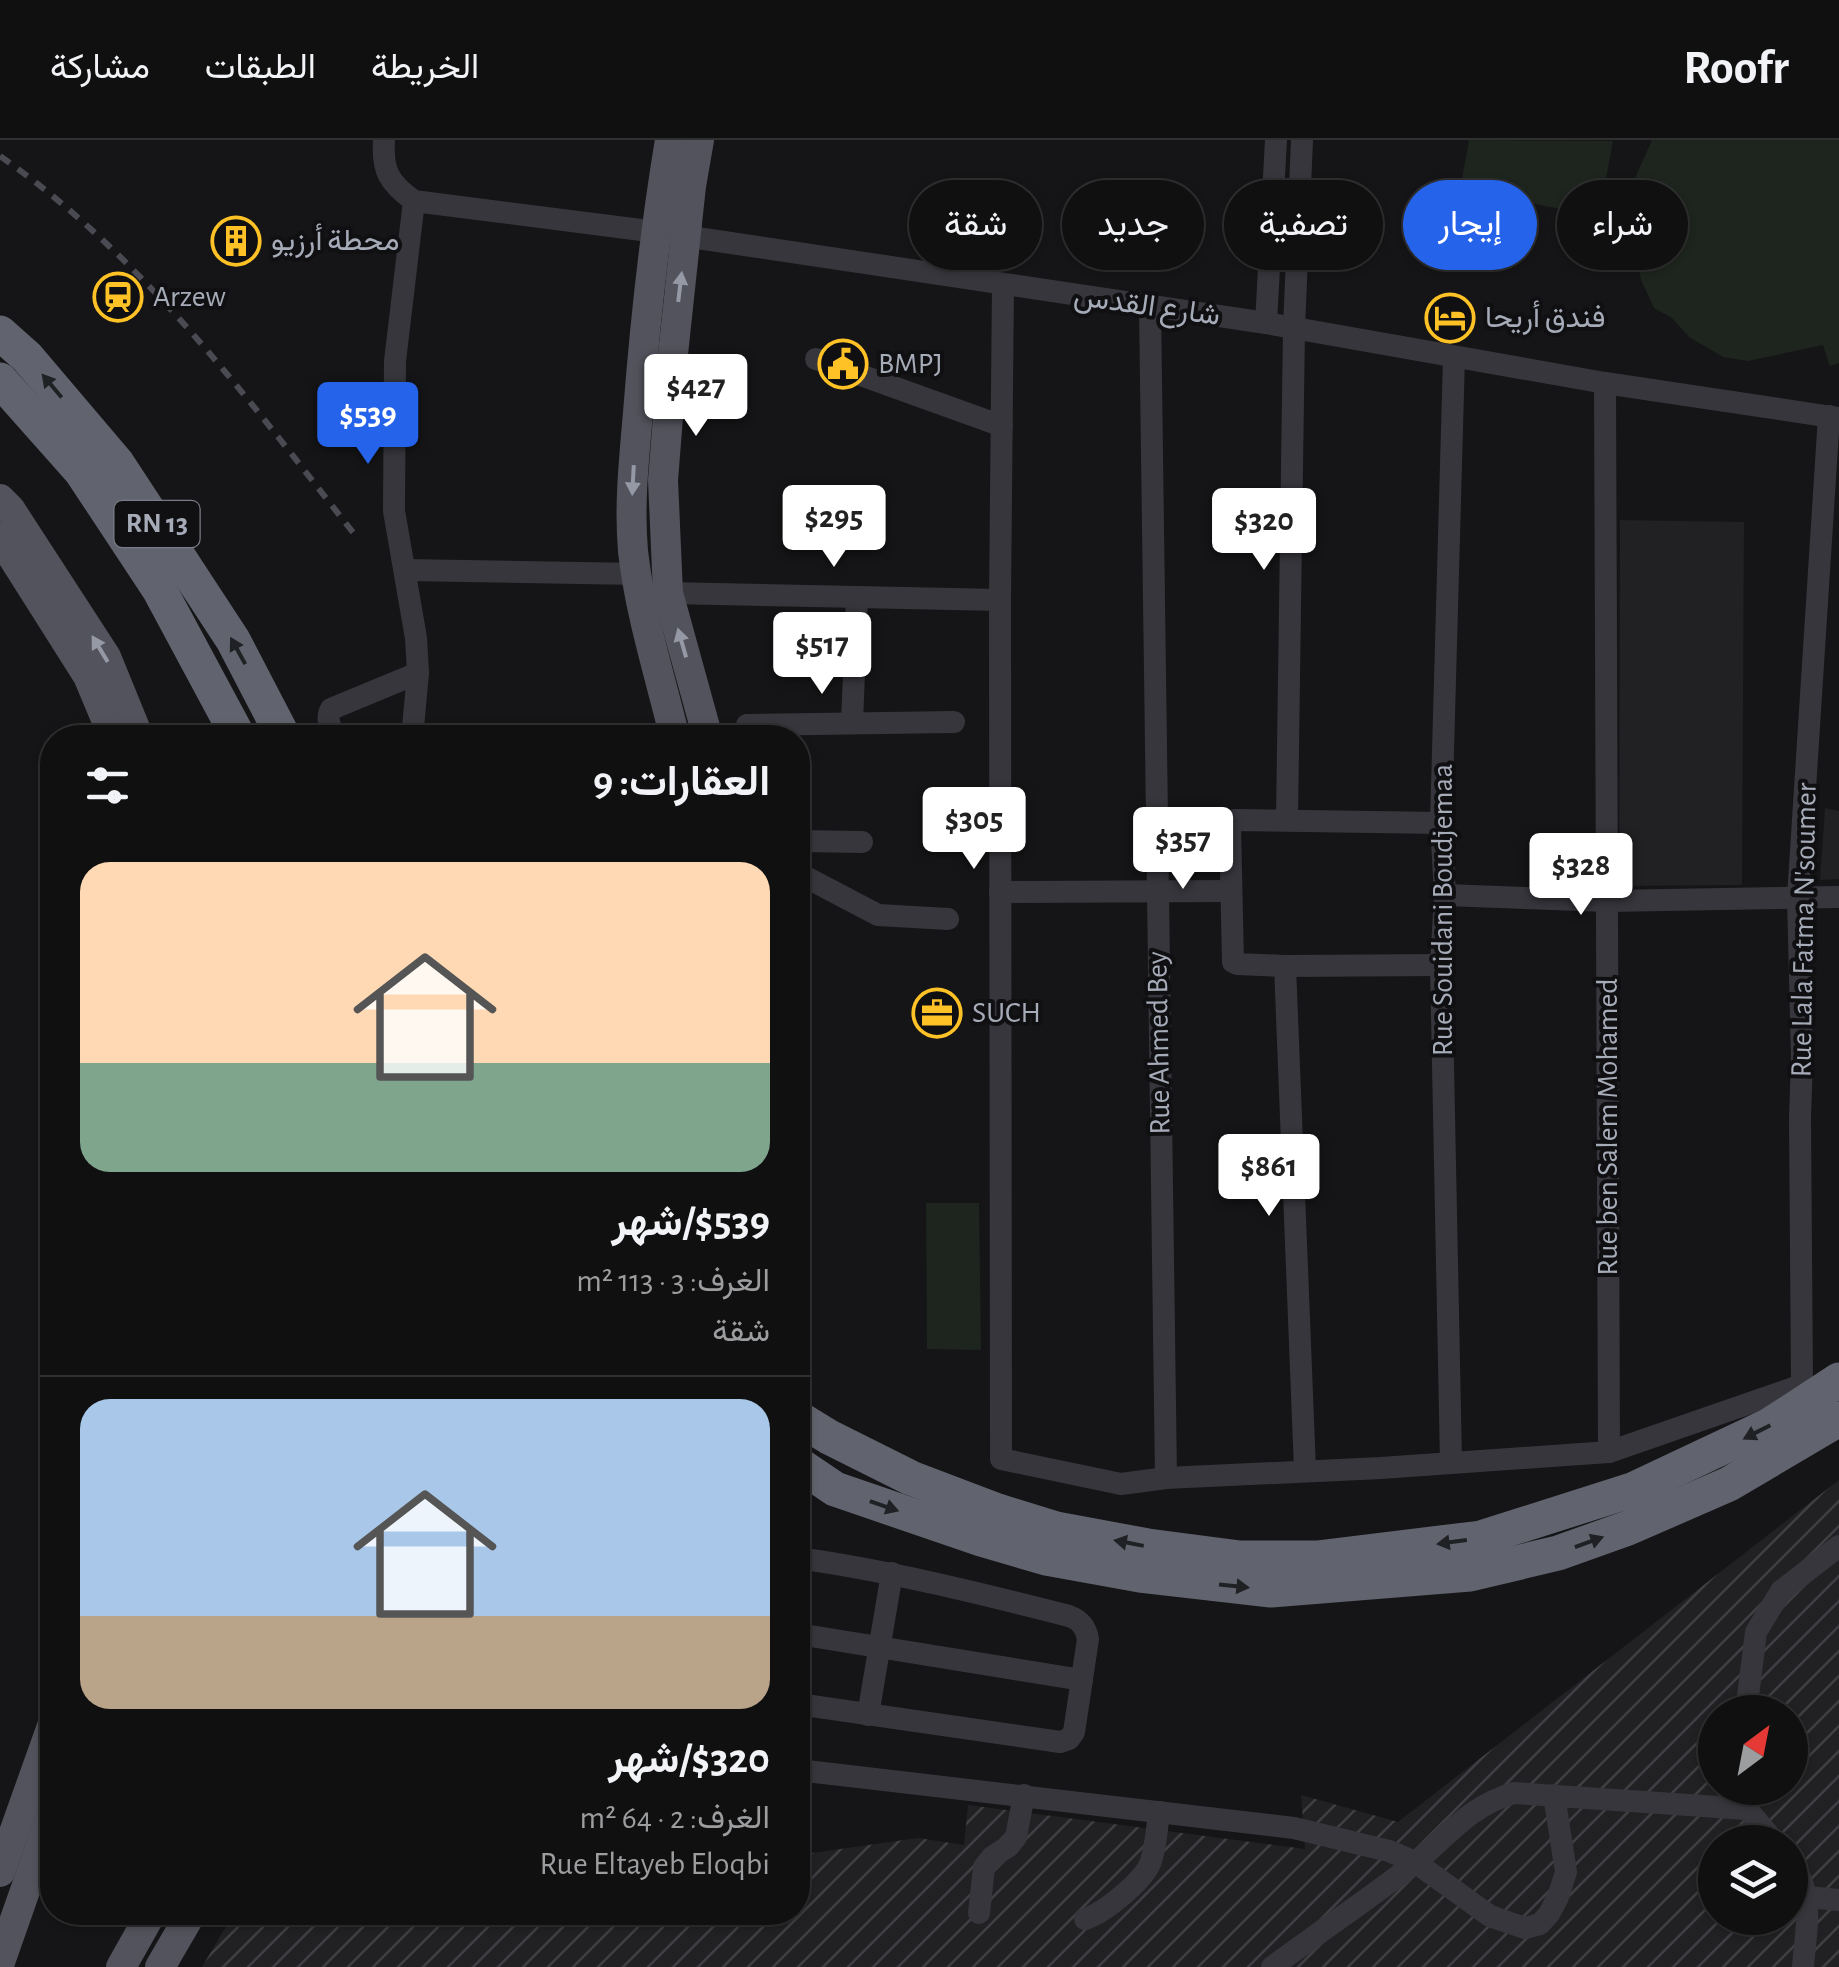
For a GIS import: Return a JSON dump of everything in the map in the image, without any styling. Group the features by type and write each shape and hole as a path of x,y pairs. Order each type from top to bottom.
{"highway":[{"name":"RN 13","path":"0,332 28,358 116,462 232,640 277,725"},
{"name":"RN 13","path":"0,380 81,471 101,500 160,589 232,725"},
{"path":"810,1426 911,1478 1056,1529 1240,1558 1317,1558 1481,1538 1632,1490 1770,1426 1839,1380"},
{"path":"810,1473 835,1489 1046,1558 1140,1576 1271,1590 1470,1574 1558,1553 1628,1528 1729,1484 1839,1419"}],"main road":[{"path":"670,140 672,354 662,480 668,593 705,725"},
{"path":"671,724 633,550 632,488 642,360 671,234 699,140"},
{"path":"0,498 106,657 135,725"},
{"path":"0,536 88,676 109,725"},
{"path":"671,724 698,698"},
{"path":"0,1872 40,1760"},
{"path":"0,1962 40,1848"},
{"path":"121,1967 145,1925"},
{"path":"160,1967 184,1925"}],"street":[{"path":"384,140 383,164 405,195 395,361 394,511 416,638 418,673 413,725"},
{"path":"1266,323 1276,140"},
{"path":"1287,819 1294,328 1302,140"},
{"name":"شارع القدس","path":"405,195 1266,323 1605,383 1834,417"},
{"path":"1003,284 1001,1460 1120,1484 1609,1452"},
{"name":"Rue Ahmed Bey","path":"1150,308 1166,1478"},
{"name":"Rue Souidani Boudjemaa","path":"1451,1462 1441,823 1454,356"},
{"path":"816,359 1002,426"},
{"name":"Rue ben Salem Mohamed","path":"1605,383 1609,1452"},
{"name":"Rue Lala Fatma N'soumer","path":"1609,1452 1802,1385 1798,897 1834,417"},
{"path":"405,570 638,574"},
{"path":"668,593 1000,600"},
{"path":"852,723 857,596"},
{"path":"330,725 331,709 418,673"},
{"path":"747,725 954,722"},
{"path":"1441,823 1287,819 1232,822 1230,826 1233,962 1285,966 1441,965"},
{"path":"810,842 862,842"},
{"path":"810,879 878,915 948,919"},
{"path":"1000,892 1230,891"},
{"path":"1445,895 1608,901 1839,898"},
{"path":"1285,966 1306,1470"},
{"path":"1748,1695 1756,1632 1781,1592 1839,1546"},
{"path":"810,1560 927,1580 1075,1618 1088,1639 1074,1732 1060,1742 810,1706"},
{"path":"868,1714 892,1573"},
{"path":"810,1636 1082,1680"},
{"path":"810,1771 1294,1828 1364,1843 1415,1862 1490,1916 1526,1928 1540,1924 1558,1897 1566,1872 1554,1794"},
{"path":"1272,1967 1415,1862 1492,1799 1514,1793 1698,1797"},
{"path":"979,1913 984,1866 1016,1837 1024,1795"},
{"path":"1085,1920 1103,1910 1146,1872 1159,1812"},
{"path":"1808,1897 1839,1900"},
{"path":"1803,1967 1805,1935"}],"shaded area":[{"path":"1469,140 1613,141 1606,180 1557,180 1557,208 1537,204 1537,180 1462,180"},
{"path":"1652,140 1839,140 1839,363 1830,366 1823,345 1748,361 1723,357 1689,337 1672,318 1654,308 1639,270 1688,270 1688,180 1634,180"},
{"path":"1620,520 1744,522 1742,885 1619,886"},
{"path":"1825,808 1839,811 1839,879 1820,880"},
{"path":"926,1203 979,1203 981,1350 927,1349"},
{"path":"1839,1480 1839,1967 202,1967 227,1925 810,1925 810,1853 918,1838 964,1845 968,1805 1305,1849 1301,1795 1398,1822"}],"railway":[{"path":"0,156 52,195 147,284 233,382 355,535"}],"place":[{"name":"محطة أرزيو","path":"236,241"},
{"name":"Arzew","path":"118,297"},
{"name":"فندق أريحا","path":"1450,318"},
{"name":"BMPJ","path":"843,364"},
{"name":"SUCH","path":"937,1013"}]}
